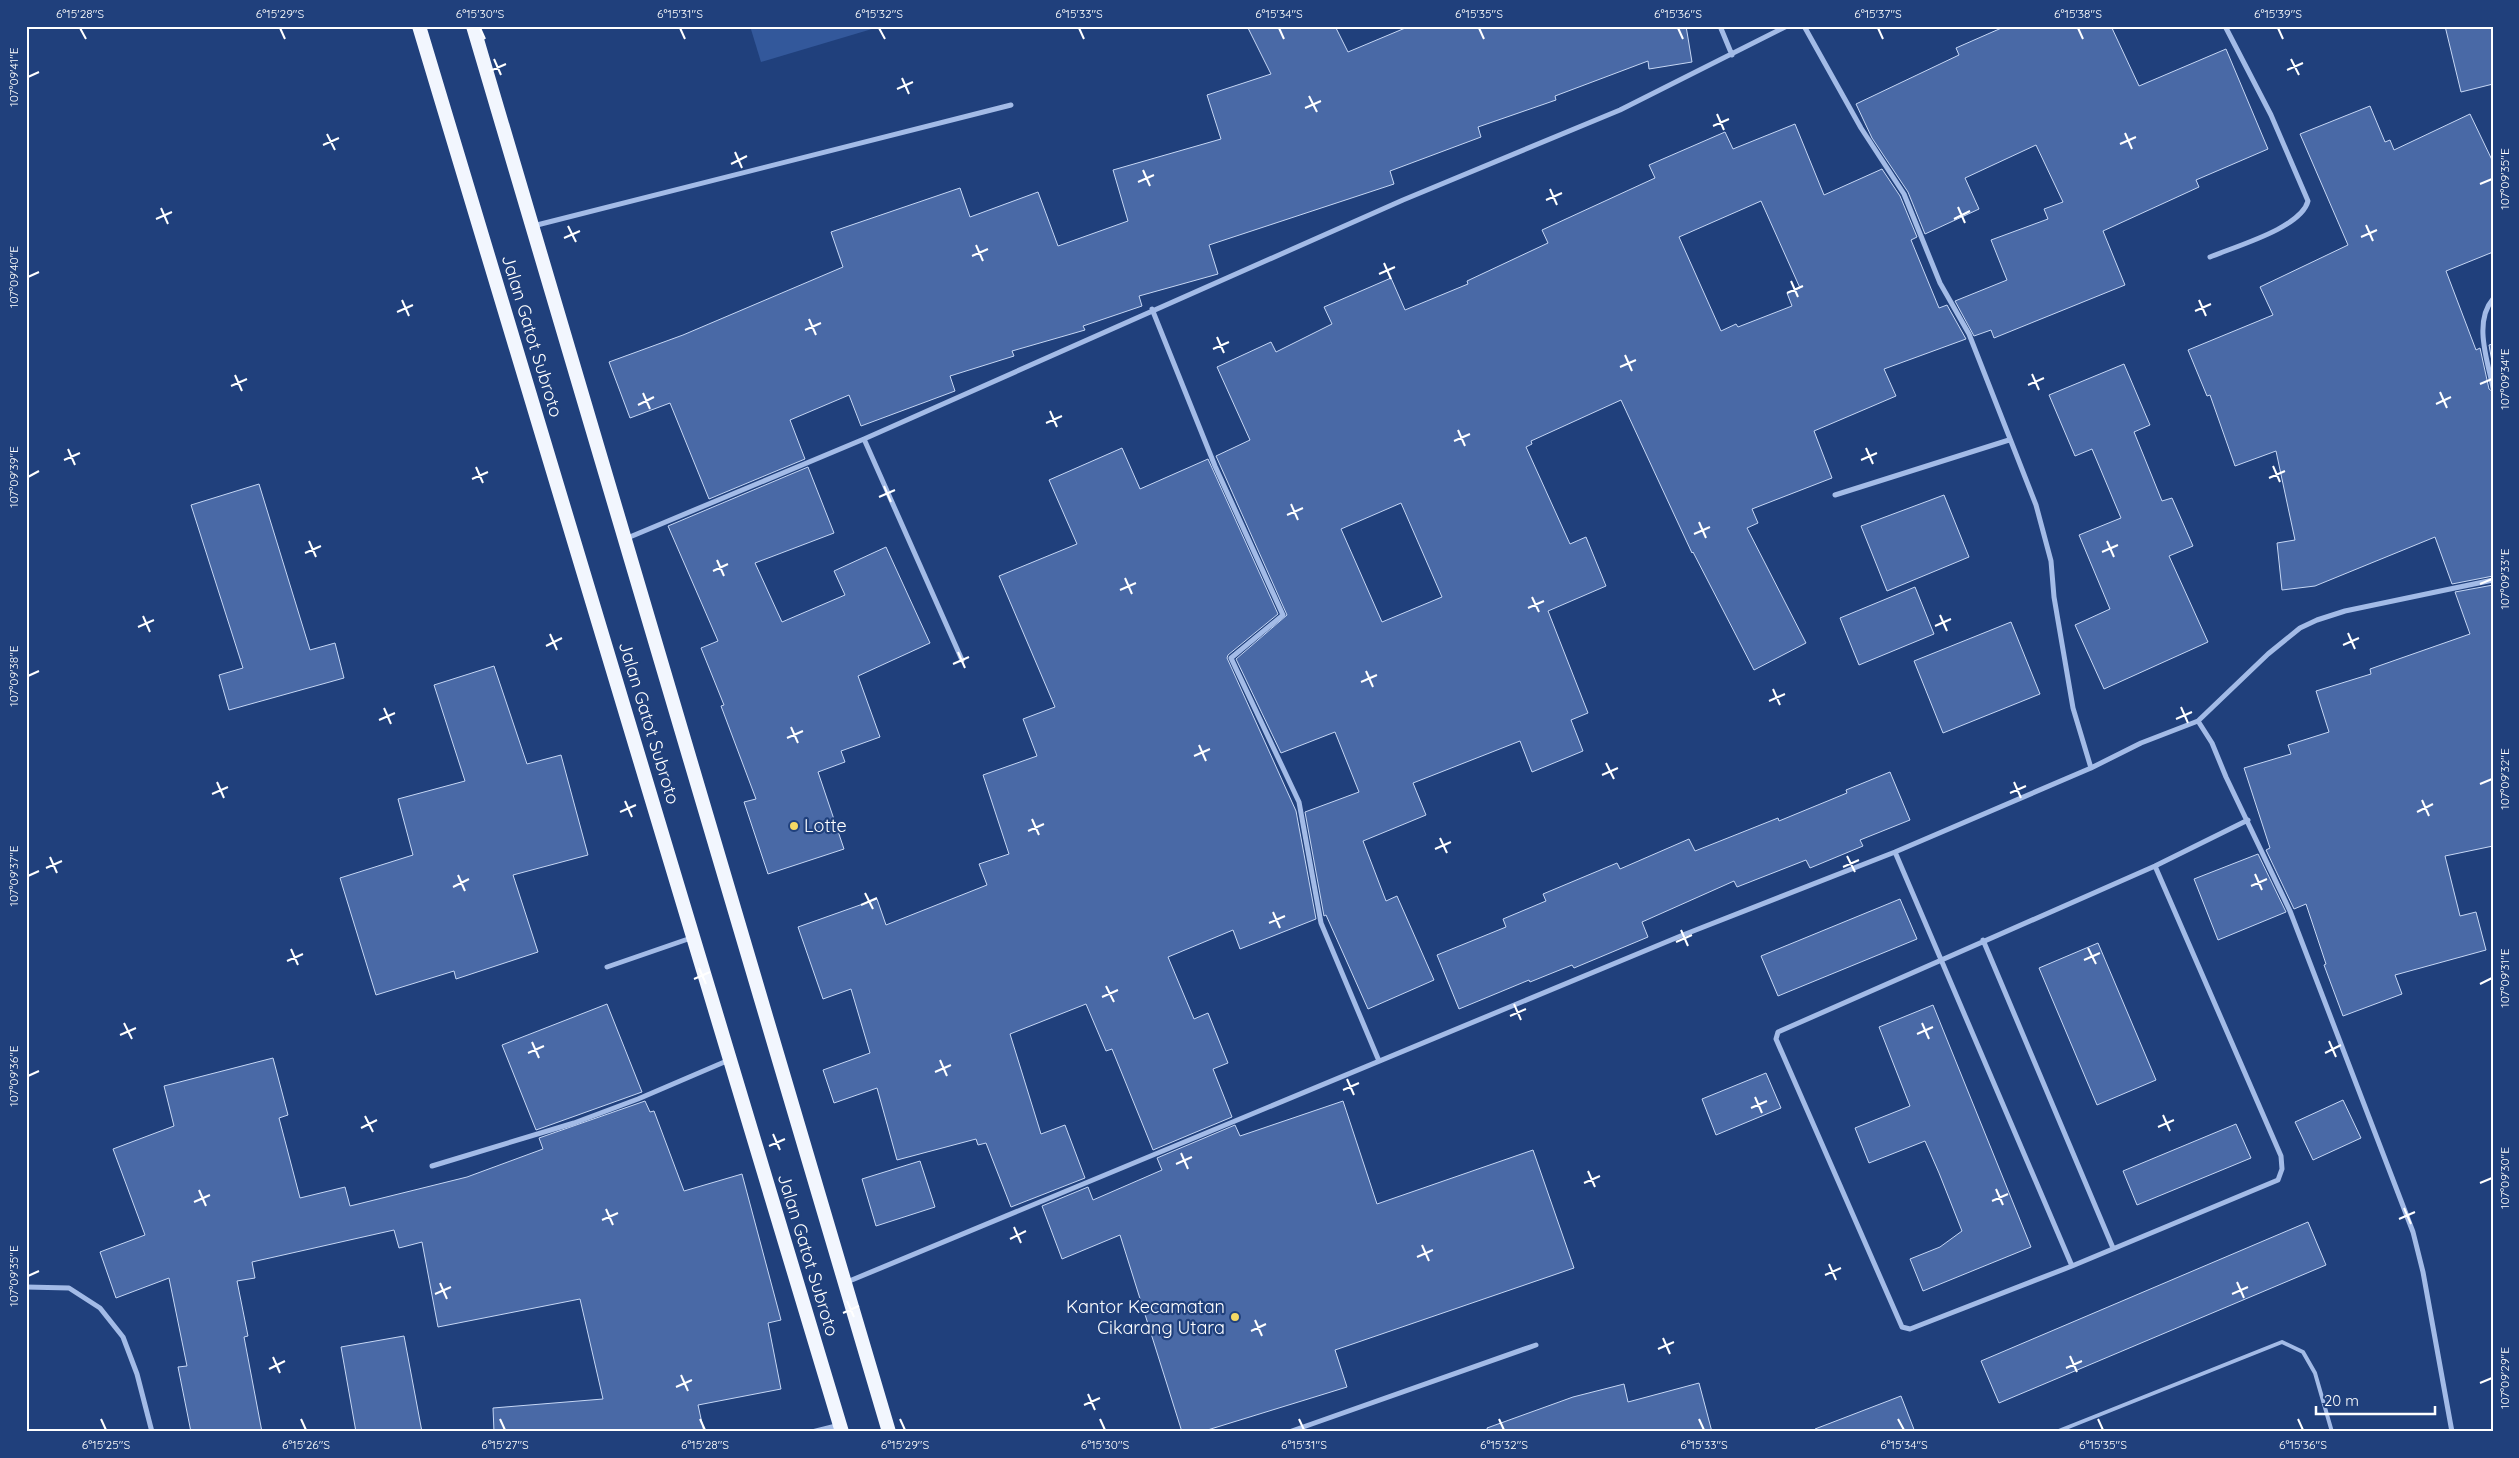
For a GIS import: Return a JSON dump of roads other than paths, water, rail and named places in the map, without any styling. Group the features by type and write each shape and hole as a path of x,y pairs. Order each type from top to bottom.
{"highway":[{"name":"Jalan Gatot Subroto","path":"419,26 841,1428"},
{"name":"Jalan Gatot Subroto","path":"472,26 530,227 625,539 889,1432"}],"street":[{"path":"1720,26 1732,56"},
{"path":"625,539 864,439 1152,309 1403,200 1620,110 1732,56 1787,26"},
{"path":"1804,26 1861,128 1904,194 1940,284 1969,334 2044,531 2051,561 2054,597 2073,708 2091,768"},
{"path":"2210,257 2291,223 2306,209 2308,201 2271,115 2226,26"},
{"path":"530,227 1010,105"},
{"path":"2493,299 2484,318 2483,336 2493,388"},
{"path":"1152,309 1215,466 1283,615 1231,658 1298,802 1321,923 1379,1061"},
{"path":"864,439 962,660"},
{"path":"1835,495 2009,440"},
{"path":"844,1283 1674,939 1895,852 2091,768 2141,743 2198,721 2268,654 2300,628 2317,620 2345,611 2493,580"},
{"path":"2198,721 2212,743 2226,777 2290,911 2412,1232 2423,1272 2452,1432"},
{"path":"2155,866 2281,1156 2282,1170 2278,1180 2072,1266 1910,1329 1902,1327 1776,1039 1778,1032 1783,1028 2155,866 2248,820"},
{"path":"1895,852 2072,1266"},
{"path":"608,967 694,937"},
{"path":"1983,940 2113,1248"},
{"path":"432,1166 574,1123 638,1099 729,1060"},
{"path":"26,1287 69,1288 100,1308 123,1337 137,1374 152,1432"},
{"path":"1289,1432 1536,1345"},
{"path":"812,1432 841,1428"}],"lane":[{"path":"2056,1432 2282,1342 2303,1352 2315,1373 2332,1432"}],"place":[{"name":"Lotte","path":"794,826"},
{"name":"Kantor Kecamatan Cikarang Utara","path":"1235,1317"}]}
